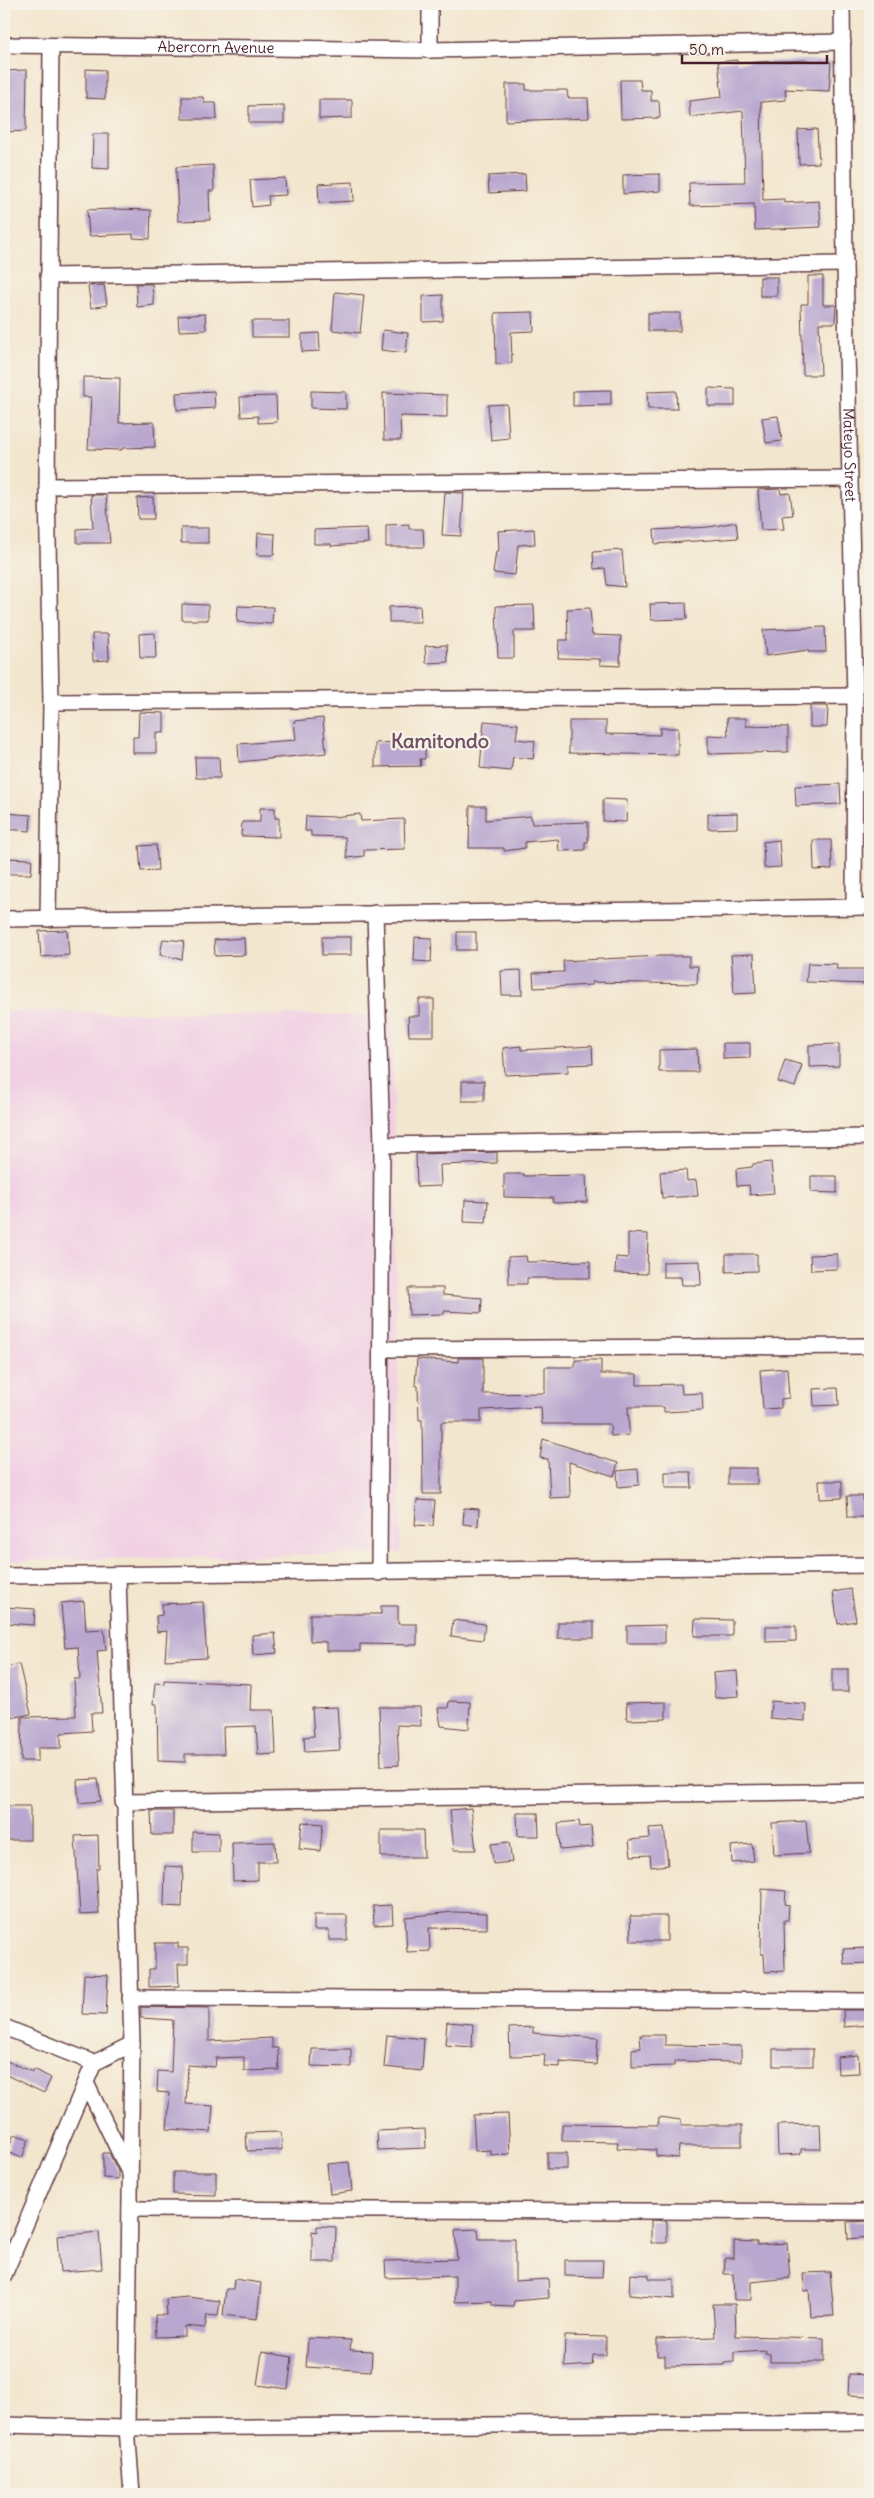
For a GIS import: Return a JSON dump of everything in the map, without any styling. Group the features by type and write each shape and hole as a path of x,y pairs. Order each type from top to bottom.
{"street":[{"path":"430,4 430,50"},
{"name":"Mateyo Street","path":"842,4 845,264 855,696 854,907"},
{"name":"Abercorn Avenue","path":"4,45 430,50 843,42"},
{"path":"48,919 51,702 47,486 51,46"},
{"path":"48,276 845,264"},
{"path":"47,486 850,479"},
{"path":"51,702 855,696"},
{"path":"4,919 870,906"},
{"path":"375,913 382,1145 379,1572"},
{"path":"382,1145 870,1137"},
{"path":"382,1349 870,1346"},
{"path":"4,1576 870,1564"},
{"path":"118,1575 123,1802 132,2044 127,2428 132,2494"},
{"path":"123,1802 870,1790"},
{"path":"130,1998 870,2001"},
{"path":"4,2027 94,2063"},
{"path":"4,2275 94,2063 132,2044"},
{"path":"86,2083 130,2173"},
{"path":"130,2209 870,2212"},
{"path":"4,2424 127,2428 870,2422"}],"shaded area":[{"path":"4,1011 392,1016 401,1553 4,1561"}],"building":[{"path":"737,60 737,63 806,60 831,62 829,91 785,89 786,100 761,102 763,200 784,199 784,203 819,201 821,227 755,230 754,204 690,206 689,183 745,182 743,111 690,117 689,101 722,97 718,62"},
{"path":"86,69 105,70 105,99 86,98"},
{"path":"27,70 26,131 4,132 4,71"},
{"path":"620,80 640,80 641,90 651,90 651,101 659,101 660,118 621,119"},
{"path":"506,84 526,84 526,90 567,90 568,98 588,98 589,118 506,121"},
{"path":"182,97 203,97 204,103 216,103 217,119 182,119"},
{"path":"319,100 352,100 352,118 319,119"},
{"path":"284,105 284,123 249,123 249,106"},
{"path":"817,129 819,163 799,164 798,130"},
{"path":"93,134 109,134 109,169 92,168"},
{"path":"213,165 214,191 209,191 210,220 178,221 176,167"},
{"path":"525,174 526,191 489,193 488,176"},
{"path":"660,174 660,191 623,194 623,175"},
{"path":"285,178 286,195 268,196 269,205 252,207 250,180"},
{"path":"353,182 354,201 319,203 318,184"},
{"path":"87,210 151,210 150,239 133,238 133,234 89,236"},
{"path":"808,276 823,276 823,305 836,305 835,323 819,323 821,375 803,375 801,304 808,304"},
{"path":"760,277 777,277 777,296 760,296"},
{"path":"136,284 152,284 154,305 137,307"},
{"path":"104,285 107,305 91,308 88,286"},
{"path":"335,292 364,295 360,333 332,330"},
{"path":"443,295 443,321 423,322 423,296"},
{"path":"533,312 534,331 511,332 512,363 496,364 495,313"},
{"path":"648,313 680,313 680,331 648,331"},
{"path":"205,314 206,330 179,331 178,316"},
{"path":"252,321 289,321 289,337 252,337"},
{"path":"383,330 408,333 406,353 381,350"},
{"path":"319,333 320,351 302,352 302,334"},
{"path":"83,377 120,378 119,423 154,422 155,447 122,448 122,450 88,449 91,397 83,397"},
{"path":"708,388 735,389 735,406 708,406"},
{"path":"611,390 611,405 573,406 573,391"},
{"path":"214,391 215,408 177,410 176,393"},
{"path":"311,391 346,392 346,409 311,408"},
{"path":"676,391 677,409 648,409 647,392"},
{"path":"383,393 447,395 447,417 400,416 401,440 384,440"},
{"path":"276,396 277,422 258,423 258,416 241,417 240,397"},
{"path":"507,404 509,438 491,440 488,405"},
{"path":"778,416 782,441 766,443 762,418"},
{"path":"780,489 781,494 790,493 793,515 782,516 784,529 761,530 758,490"},
{"path":"445,492 464,493 461,536 442,535"},
{"path":"91,495 106,495 110,543 77,543 77,529 93,528"},
{"path":"153,497 154,519 138,519 137,498"},
{"path":"736,522 738,538 655,544 654,530 709,527"},
{"path":"409,524 409,529 423,529 424,547 386,547 386,525"},
{"path":"181,528 208,528 208,543 181,543"},
{"path":"367,528 368,543 331,546 331,544 314,544 314,530"},
{"path":"534,529 535,544 518,545 515,575 493,573 496,551 499,551 498,531"},
{"path":"258,533 275,534 274,555 257,555"},
{"path":"622,550 625,587 607,585 605,568 594,569 593,552"},
{"path":"686,603 687,619 651,620 650,604"},
{"path":"182,604 208,605 208,620 182,620"},
{"path":"534,605 535,631 514,631 514,658 498,658 496,606"},
{"path":"238,606 273,607 272,624 237,622"},
{"path":"420,606 421,622 389,622 389,607"},
{"path":"590,608 592,635 621,636 620,666 600,665 600,659 558,658 559,640 568,640 567,609"},
{"path":"825,627 826,652 808,652 808,650 766,656 763,630"},
{"path":"155,633 156,658 140,658 139,634"},
{"path":"92,634 108,634 109,660 93,661"},
{"path":"447,645 448,662 426,663 425,646"},
{"path":"810,706 828,706 827,727 810,727"},
{"path":"139,712 164,713 164,733 156,732 156,753 133,753 133,737 138,737"},
{"path":"323,718 326,753 239,762 238,744 296,740 294,721"},
{"path":"727,718 746,718 746,726 788,727 788,752 708,754 708,735 728,736"},
{"path":"484,721 518,724 516,739 535,741 533,759 513,757 511,771 480,768"},
{"path":"569,721 606,721 606,734 660,735 660,728 678,728 678,755 569,753"},
{"path":"425,741 425,759 420,759 421,766 375,767 375,743"},
{"path":"195,757 219,757 220,778 196,778"},
{"path":"840,784 841,804 796,806 795,786"},
{"path":"603,799 627,800 626,822 603,821"},
{"path":"470,806 486,806 486,820 531,816 532,824 588,822 588,842 585,842 585,850 559,851 558,839 525,842 525,848 504,851 504,848 469,848"},
{"path":"260,808 275,808 275,818 279,818 279,837 241,836 242,822 260,822"},
{"path":"5,813 31,815 30,831 4,829"},
{"path":"737,813 737,828 708,829 708,814"},
{"path":"360,814 361,821 404,819 405,849 364,850 364,856 347,858 345,837 311,836 311,831 305,831 306,816 334,817"},
{"path":"779,840 781,867 764,868 763,842"},
{"path":"813,840 831,840 832,869 814,870"},
{"path":"156,845 158,870 141,871 139,846"},
{"path":"4,858 32,859 31,874 4,874"},
{"path":"67,930 69,955 41,957 39,931"},
{"path":"457,932 476,932 476,950 457,950"},
{"path":"322,937 351,937 351,955 322,955"},
{"path":"415,937 432,938 431,962 414,961"},
{"path":"244,938 245,955 215,956 214,940"},
{"path":"163,939 184,941 182,959 160,955"},
{"path":"754,954 756,993 734,994 731,955"},
{"path":"689,956 689,966 698,966 697,984 592,982 592,985 534,988 533,973 564,972 563,961"},
{"path":"808,963 837,964 836,969 870,969 870,984 806,982"},
{"path":"521,970 522,995 502,995 501,971"},
{"path":"419,999 434,999 434,1036 409,1036 408,1016 419,1016"},
{"path":"723,1043 750,1043 750,1058 723,1059"},
{"path":"839,1044 839,1066 809,1067 809,1045"},
{"path":"521,1046 521,1050 592,1046 593,1064 568,1065 568,1072 505,1075 503,1048"},
{"path":"697,1049 698,1072 659,1072 659,1050"},
{"path":"785,1060 802,1065 795,1087 778,1082"},
{"path":"462,1081 484,1081 484,1101 462,1101"},
{"path":"497,1152 497,1163 440,1165 441,1186 417,1187 416,1154"},
{"path":"771,1162 774,1193 750,1195 749,1185 737,1186 736,1169 752,1167 753,1164"},
{"path":"686,1170 687,1181 696,1180 698,1196 662,1198 660,1172"},
{"path":"504,1174 524,1174 524,1176 586,1175 587,1202 553,1203 553,1198 504,1197"},
{"path":"811,1176 837,1176 837,1193 811,1192"},
{"path":"465,1200 488,1201 486,1223 464,1222"},
{"path":"628,1233 648,1234 647,1274 615,1273 616,1257 628,1258"},
{"path":"726,1254 757,1254 757,1271 726,1272"},
{"path":"837,1254 837,1269 811,1270 810,1255"},
{"path":"526,1256 527,1262 590,1261 590,1278 527,1278 527,1284 509,1284 508,1257"},
{"path":"700,1261 701,1285 682,1285 681,1277 663,1277 663,1262"},
{"path":"408,1288 443,1288 443,1295 482,1298 481,1313 444,1311 444,1314 409,1315"},
{"path":"458,1358 483,1358 483,1394 545,1393 545,1367 575,1367 575,1360 601,1360 601,1374 637,1374 637,1385 681,1384 682,1394 702,1393 703,1410 664,1412 664,1407 628,1407 629,1435 611,1436 610,1424 542,1424 541,1407 481,1410 481,1422 441,1422 441,1494 423,1494 422,1420 419,1420 418,1386 415,1385 417,1359 458,1362"},
{"path":"787,1368 789,1398 781,1399 781,1408 763,1409 760,1370"},
{"path":"838,1388 839,1405 814,1406 813,1389"},
{"path":"543,1439 618,1463 614,1476 569,1462 570,1497 550,1498 548,1459 540,1458"},
{"path":"728,1468 757,1468 757,1484 728,1484"},
{"path":"638,1469 639,1485 618,1487 617,1471"},
{"path":"665,1472 691,1472 692,1488 665,1488"},
{"path":"819,1481 842,1481 842,1498 820,1499"},
{"path":"847,1496 863,1496 864,1517 848,1517"},
{"path":"417,1500 435,1501 433,1526 415,1525"},
{"path":"464,1508 479,1509 478,1526 463,1524"},
{"path":"851,1589 856,1621 838,1624 833,1592"},
{"path":"84,1601 86,1630 104,1629 106,1650 97,1651 102,1713 91,1713 92,1731 61,1733 61,1748 38,1748 38,1761 21,1761 22,1717 76,1716 74,1679 80,1679 78,1647 65,1648 61,1603"},
{"path":"203,1602 207,1658 165,1660 167,1631 157,1632 156,1616 162,1615 162,1604"},
{"path":"381,1606 398,1606 398,1624 417,1624 417,1645 360,1644 360,1651 326,1651 326,1642 310,1641 310,1614 381,1614"},
{"path":"4,1607 35,1609 34,1625 4,1623"},
{"path":"695,1619 732,1620 732,1636 694,1636"},
{"path":"453,1620 485,1624 483,1640 451,1636"},
{"path":"558,1622 594,1622 594,1638 558,1638"},
{"path":"665,1625 665,1643 627,1643 627,1626"},
{"path":"766,1626 796,1626 796,1641 766,1642"},
{"path":"275,1633 277,1653 253,1655 252,1635"},
{"path":"19,1664 31,1714 11,1718 4,1668"},
{"path":"832,1669 848,1669 848,1692 832,1692"},
{"path":"737,1671 739,1696 715,1698 713,1673"},
{"path":"164,1680 251,1684 250,1710 274,1710 276,1754 258,1755 256,1726 223,1727 224,1754 185,1754 185,1762 158,1761 157,1704 153,1704 155,1683 164,1684"},
{"path":"449,1701 470,1702 469,1729 441,1726 438,1708 448,1708"},
{"path":"771,1701 806,1704 805,1721 770,1718"},
{"path":"666,1702 666,1719 627,1720 626,1703"},
{"path":"337,1707 340,1750 305,1752 304,1737 314,1736 312,1708"},
{"path":"379,1707 420,1707 421,1726 397,1725 399,1765 381,1766"},
{"path":"98,1779 101,1801 79,1803 77,1780"},
{"path":"4,1806 30,1806 30,1840 4,1840"},
{"path":"471,1808 476,1850 454,1850 450,1810"},
{"path":"151,1811 173,1811 173,1835 152,1835"},
{"path":"517,1813 538,1813 539,1836 518,1836"},
{"path":"579,1821 580,1827 591,1826 593,1847 560,1850 558,1823"},
{"path":"806,1821 809,1853 774,1855 772,1823"},
{"path":"302,1822 323,1824 320,1851 299,1849"},
{"path":"664,1827 668,1865 651,1867 650,1855 631,1856 629,1840 650,1838 649,1828"},
{"path":"381,1830 423,1830 424,1857 381,1857"},
{"path":"193,1832 219,1833 219,1852 193,1852"},
{"path":"98,1835 99,1869 96,1869 99,1914 80,1915 75,1836"},
{"path":"275,1842 276,1862 258,1862 258,1880 233,1881 232,1843"},
{"path":"509,1842 512,1862 493,1864 491,1844"},
{"path":"752,1844 754,1861 732,1863 731,1846"},
{"path":"165,1866 183,1867 182,1907 164,1906"},
{"path":"762,1889 786,1891 785,1904 789,1905 788,1920 784,1920 785,1971 765,1972 764,1954 761,1954"},
{"path":"392,1905 393,1924 374,1925 373,1906"},
{"path":"453,1912 487,1913 487,1929 429,1928 430,1951 407,1952 405,1917"},
{"path":"314,1915 347,1915 347,1940 329,1940 329,1930 314,1930"},
{"path":"630,1916 667,1916 667,1941 631,1941"},
{"path":"155,1943 178,1943 178,1948 188,1948 188,1964 178,1964 179,1986 149,1987 149,1969 155,1969"},
{"path":"870,1948 870,1963 844,1964 843,1949"},
{"path":"84,1974 108,1975 106,2015 82,2014"},
{"path":"141,2007 209,2008 209,2041 272,2038 272,2048 278,2048 279,2070 244,2071 244,2057 216,2058 215,2067 188,2065 186,2104 213,2106 211,2132 167,2129 170,2093 157,2092 158,2071 171,2072 173,2020 141,2018"},
{"path":"843,2010 870,2010 870,2025 844,2027"},
{"path":"447,2022 473,2024 472,2047 445,2045"},
{"path":"533,2027 533,2033 598,2038 596,2065 560,2062 560,2067 544,2066 545,2055 510,2056 509,2028"},
{"path":"387,2035 424,2039 422,2071 384,2067"},
{"path":"640,2035 665,2035 665,2045 741,2046 741,2062 674,2061 674,2066 632,2067 632,2049 641,2048"},
{"path":"312,2049 351,2049 351,2067 311,2066"},
{"path":"773,2049 813,2049 813,2066 773,2066"},
{"path":"858,2055 859,2073 838,2074 837,2057"},
{"path":"4,2060 33,2072 34,2069 51,2078 44,2093 4,2074"},
{"path":"508,2114 510,2154 491,2155 491,2150 475,2151 473,2115"},
{"path":"659,2117 681,2120 681,2125 742,2125 742,2146 679,2146 678,2158 656,2156 656,2150 617,2148 618,2142 562,2141 562,2124 658,2125"},
{"path":"820,2124 821,2149 801,2149 801,2154 778,2155 777,2125"},
{"path":"425,2129 426,2148 378,2150 377,2131"},
{"path":"281,2132 282,2150 247,2151 246,2133"},
{"path":"14,2134 29,2139 22,2158 7,2152"},
{"path":"103,2153 109,2153 118,2171 118,2179 103,2178"},
{"path":"547,2153 567,2153 567,2169 547,2169"},
{"path":"349,2162 352,2191 330,2194 327,2164"},
{"path":"173,2172 216,2172 216,2195 173,2194"},
{"path":"651,2220 667,2221 667,2243 651,2243"},
{"path":"870,2221 870,2237 848,2239 847,2222"},
{"path":"317,2226 336,2227 335,2262 312,2262 312,2231 317,2232"},
{"path":"478,2229 479,2239 515,2239 515,2281 548,2279 549,2298 514,2301 513,2306 492,2305 492,2301 455,2302 455,2276 386,2278 385,2261 457,2259 455,2230"},
{"path":"99,2232 102,2269 60,2272 57,2236"},
{"path":"734,2241 757,2242 757,2245 787,2243 790,2278 751,2282 751,2300 734,2300 733,2274 724,2274 725,2258 734,2258"},
{"path":"565,2260 603,2260 602,2277 565,2276"},
{"path":"830,2272 834,2316 811,2317 809,2290 804,2291 803,2273"},
{"path":"630,2274 649,2275 649,2279 674,2279 674,2299 629,2295"},
{"path":"234,2279 261,2283 257,2319 223,2315 226,2289 233,2289"},
{"path":"188,2297 220,2301 218,2316 207,2315 205,2328 185,2326 185,2336 156,2337 155,2315 167,2315 166,2299"},
{"path":"713,2304 735,2304 736,2336 824,2338 824,2362 770,2362 770,2354 765,2353 765,2350 734,2352 734,2362 724,2363 724,2365 665,2366 665,2356 657,2356 657,2339 715,2337"},
{"path":"565,2336 606,2337 606,2355 593,2355 592,2365 564,2367"},
{"path":"308,2338 351,2340 350,2350 372,2351 371,2371 306,2367"},
{"path":"262,2352 292,2357 288,2389 257,2385"},
{"path":"849,2374 870,2375 870,2396 848,2395"}],"district":[{"name":"Kamitondo","path":"440,741"}]}
